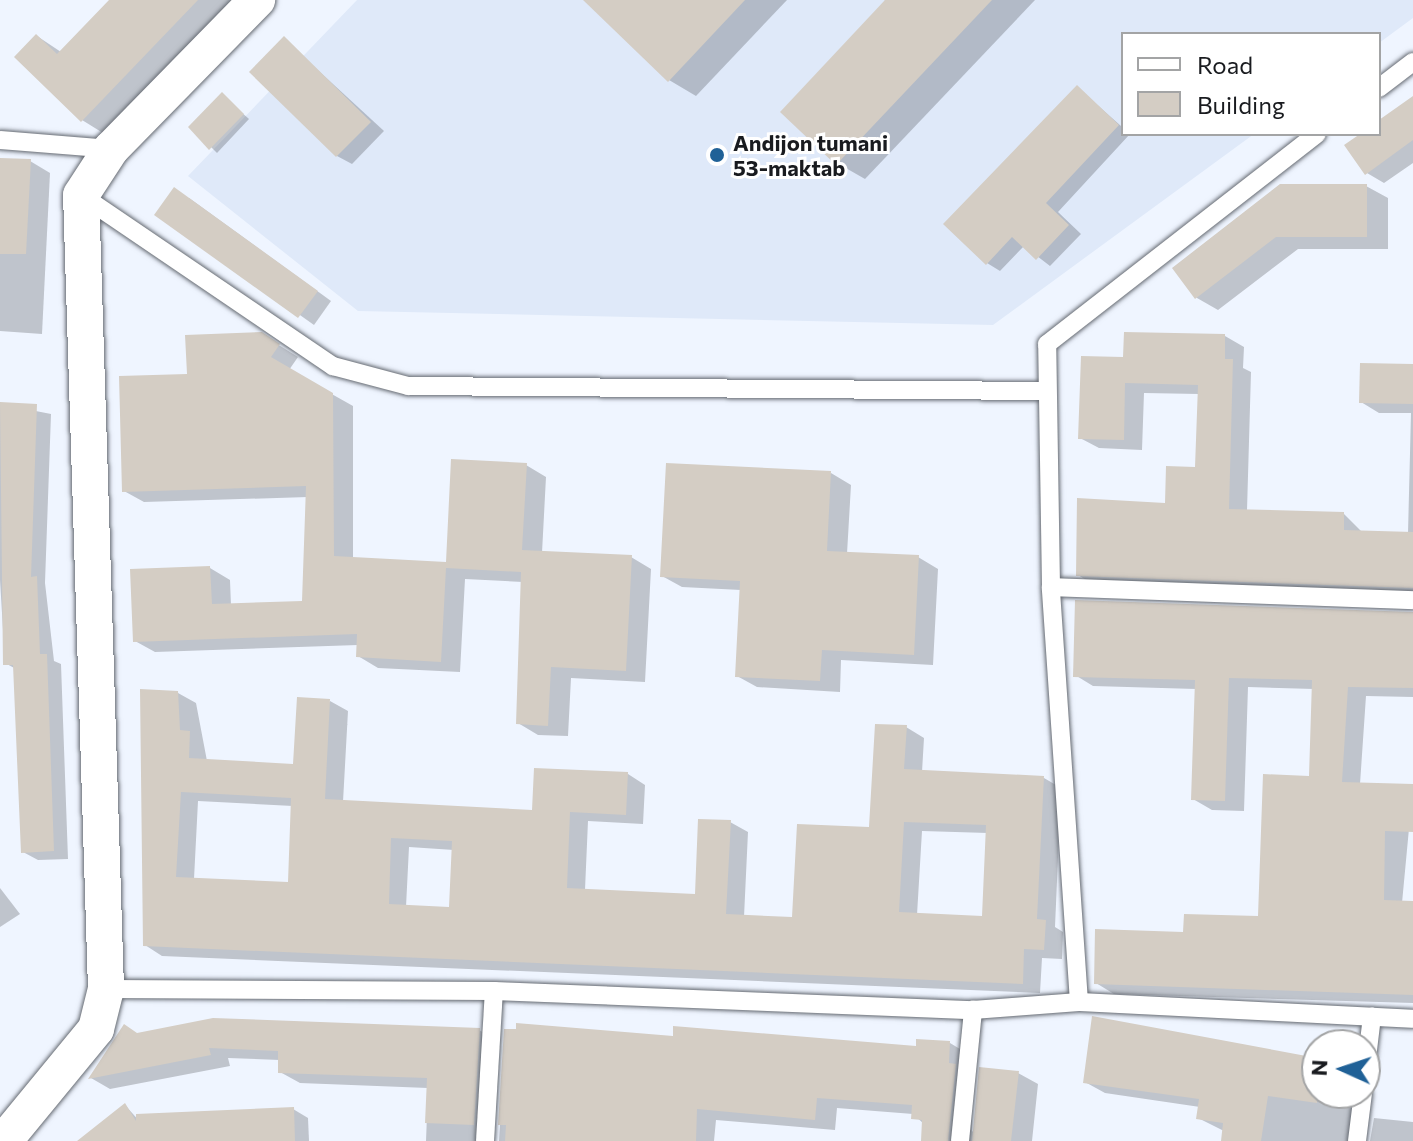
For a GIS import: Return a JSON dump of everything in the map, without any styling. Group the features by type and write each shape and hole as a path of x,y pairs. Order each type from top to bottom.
{"street":[{"path":"4,1141 96,1029 106,989 81,195 111,149 257,0"}],"lane":[{"path":"1381,86 1413,62"},
{"path":"1079,1002 1051,587 1047,344 1314,136"},
{"path":"0,140 111,149"},
{"path":"81,195 333,366 408,386 1046,391"},
{"path":"1051,587 1413,600"},
{"path":"106,989 494,991 973,1010 1079,1002 1413,1019"},
{"path":"485,1141 494,991"},
{"path":"960,1141 973,1010"},
{"path":"1370,1029 1372,1016"},
{"path":"1357,1141 1361,1109"}],"shaded area":[{"name":"Andijon tumani 53-maktab","path":"357,0 1413,0 1413,18 1381,42 1381,32 1121,32 1121,136 1251,136 993,325 358,311 188,176"}],"building":[{"path":"109,0 198,0 81,122 14,57 36,34 57,54"},
{"path":"583,0 745,0 668,82"},
{"path":"885,0 992,0 836,165 780,112"},
{"path":"284,36 371,122 336,157 249,72"},
{"path":"1077,85 1119,125 1046,203 1069,225 1036,260 1012,237 986,265 943,224"},
{"path":"222,92 244,114 209,150 188,127"},
{"path":"1413,96 1413,140 1365,175 1344,145 1357,136 1381,136 1381,119"},
{"path":"0,158 31,159 26,254 0,254"},
{"path":"1280,184 1367,184 1367,237 1276,237 1195,299 1172,268"},
{"path":"174,187 318,291 298,318 154,215"},
{"path":"262,332 280,344 271,357 333,393 334,556 446,562 451,459 527,463 522,550 632,555 626,671 551,667 548,726 516,724 521,572 446,568 441,662 356,657 357,634 133,642 130,569 210,566 212,604 302,601 306,486 122,492 119,376 187,374 185,335"},
{"path":"1124,332 1225,334 1225,359 1233,359 1229,509 1344,512 1344,530 1413,532 1413,588 1076,576 1077,498 1165,503 1166,466 1195,467 1198,385 1125,383 1124,440 1078,439 1081,356 1123,357"},
{"path":"1360,363 1413,364 1413,404 1359,403"},
{"path":"0,402 37,404 31,577 37,576 40,654 47,654 54,851 21,853 13,665 3,665"},
{"path":"666,463 831,471 827,551 919,555 914,655 822,650 820,681 735,677 740,581 660,577"},
{"path":"1075,600 1413,612 1413,688 1348,687 1342,782 1413,784 1413,832 1385,831 1384,900 1413,901 1413,995 1094,984 1095,929 1183,932 1184,914 1258,916 1263,774 1309,776 1312,680 1229,678 1225,801 1191,800 1195,680 1073,677"},
{"path":"140,689 178,691 180,730 190,731 189,758 293,764 297,697 330,699 325,799 532,810 534,768 628,772 626,815 570,812 567,888 695,894 698,819 731,820 726,914 792,917 797,824 869,827 875,724 907,725 904,769 1044,776 1037,919 1046,920 1044,950 1024,949 1023,984 143,946","holes":["181,792 291,798 288,882 176,877","904,822 986,825 982,916 899,912","391,838 452,841 449,907 389,904"]},
{"path":"1092,1016 1301,1055 1301,1101 1268,1096 1261,1141 1221,1141 1223,1123 1196,1119 1199,1099 1083,1083"},
{"path":"213,1018 480,1028 474,1125 425,1123 427,1078 278,1073 278,1051 209,1048 211,1055 88,1079 124,1024 137,1033"},
{"path":"516,1023 673,1036 673,1026 916,1046 916,1039 950,1041 949,1063 956,1064 948,1141 921,1141 922,1120 911,1119 912,1105 817,1098 815,1120 697,1109 696,1141 505,1141 506,1125 498,1125 504,1029 516,1029"},
{"path":"979,1067 1019,1071 1011,1141 972,1141"},
{"path":"125,1103 136,1121 136,1114 294,1107 295,1141 77,1141"}],"place":[{"name":"Andijon tumani 53-maktab","path":"717,155"}]}
